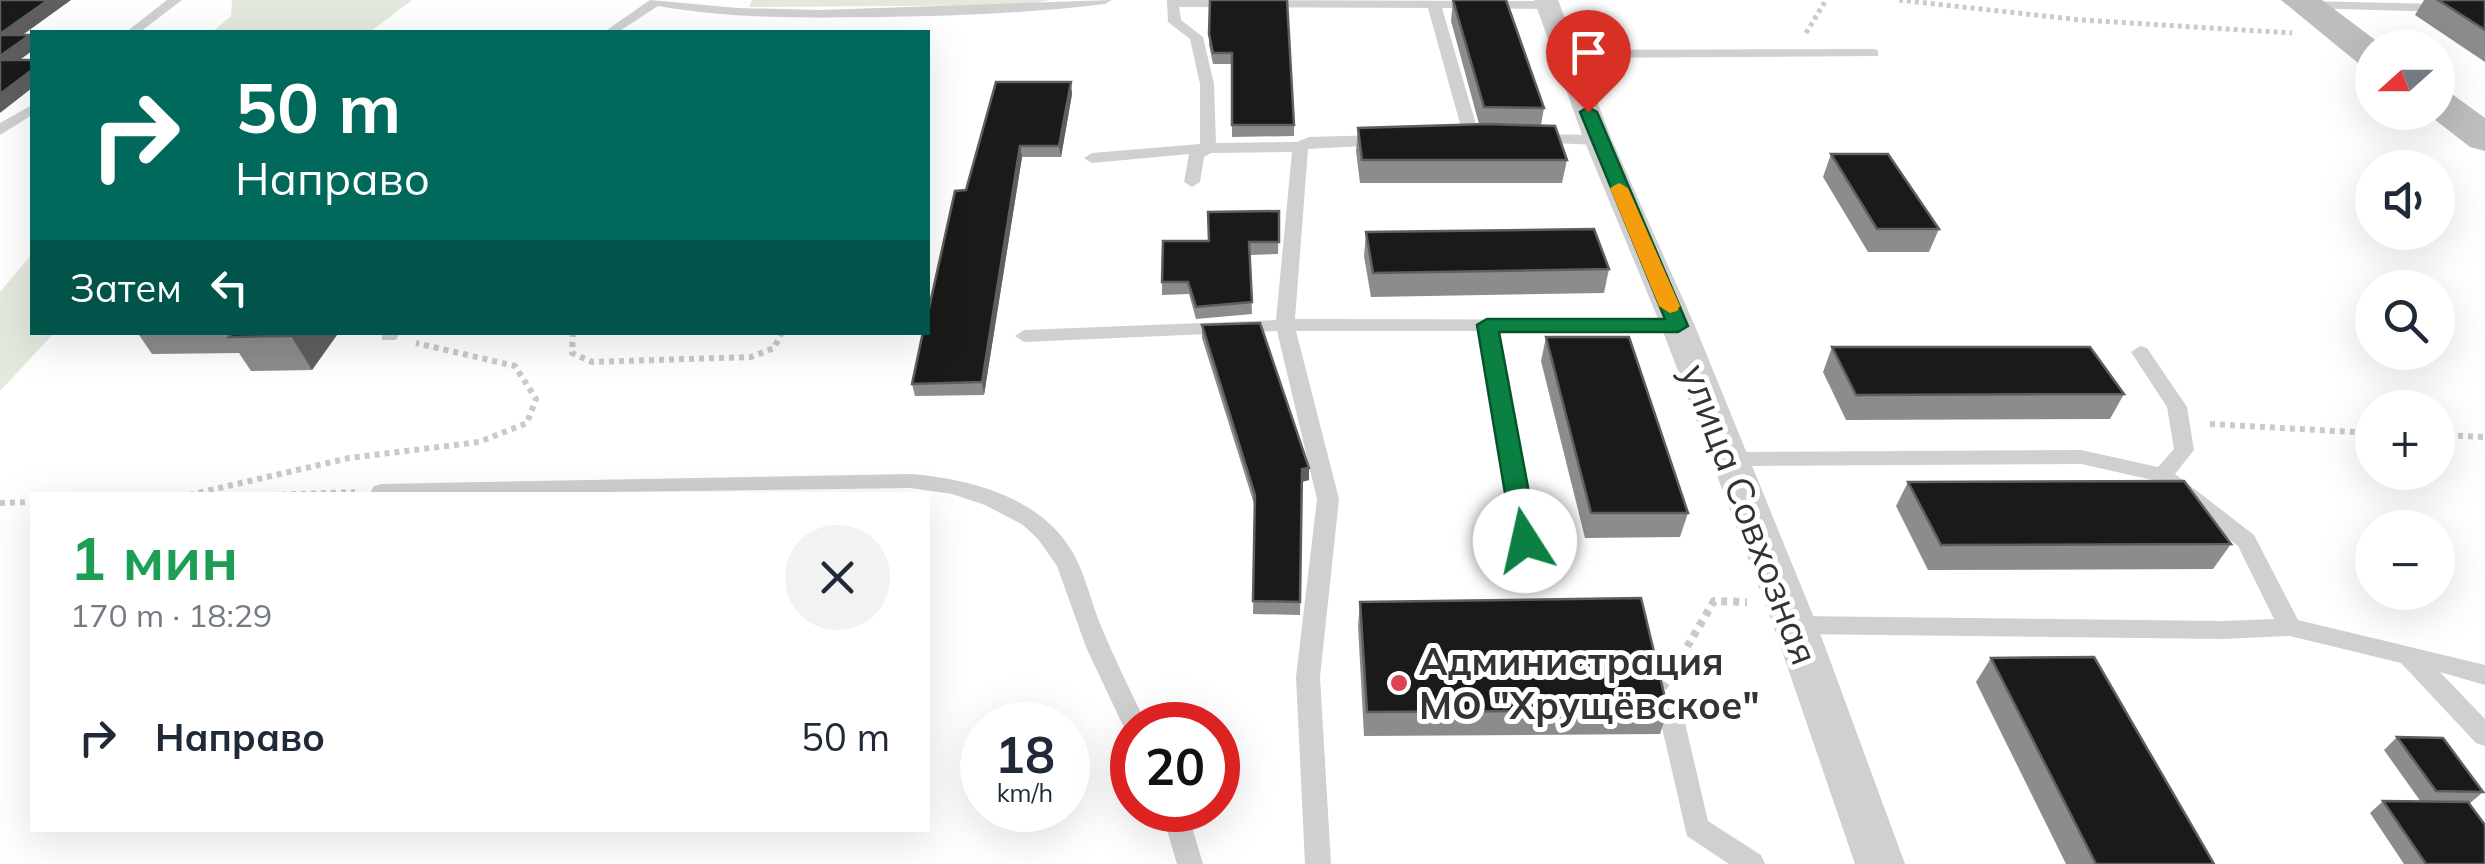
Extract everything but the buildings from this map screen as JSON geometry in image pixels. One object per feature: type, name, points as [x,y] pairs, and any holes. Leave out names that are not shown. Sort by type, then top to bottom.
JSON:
[{"type":"main road","points":[[2301,13],[2355,45]]},
{"type":"main road","points":[[2455,115],[2485,138]]},
{"type":"street","name":"улица Совхозная","points":[[1546,3],[1791,614],[1880,864]]},
{"type":"lane","points":[[135,30],[174,0]]},
{"type":"lane","points":[[613,30],[658,1],[695,10],[781,15],[1024,11],[1105,0]]},
{"type":"lane","points":[[1208,148],[1207,84],[1196,37],[1175,22],[1165,2],[1546,3]]},
{"type":"lane","points":[[1434,5],[1472,138]]},
{"type":"lane","points":[[2301,13],[2485,8]]},
{"type":"lane","points":[[1569,54],[1873,53]]},
{"type":"lane","points":[[0,130],[30,109]]},
{"type":"lane","points":[[1454,138],[1490,138]]},
{"type":"lane","points":[[1526,139],[1598,140]]},
{"type":"lane","points":[[1092,158],[1208,148],[1300,148],[1309,142],[1400,140]]},
{"type":"lane","points":[[1192,182],[1196,155],[1208,148]]},
{"type":"lane","points":[[1300,148],[1285,325],[1328,499],[1308,677],[1318,864]]},
{"type":"lane","points":[[1024,336],[1285,325],[1678,326]]},
{"type":"lane","points":[[1487,325],[1525,541]]},
{"type":"lane","points":[[2140,352],[2174,404],[2184,450],[2163,475]]},
{"type":"lane","points":[[1730,459],[2081,457],[2163,475],[2246,541],[2290,627]]},
{"type":"lane","points":[[382,491],[911,481],[977,493],[1034,524],[1056,544],[1125,702]]},
{"type":"lane","points":[[1791,614],[2223,630],[2290,627],[2485,675]]},
{"type":"lane","points":[[2408,654],[2485,736]]},
{"type":"lane","points":[[1673,722],[1696,828],[1752,864]]},
{"type":"lane","points":[[1181,832],[1190,864]]},
{"type":"path","points":[[1900,0],[2081,20],[2301,13]]},
{"type":"path","points":[[202,492],[349,458],[479,442],[527,423],[536,399],[515,366],[394,335]]},
{"type":"path","points":[[573,335],[572,353],[592,362],[751,358],[774,348],[780,335]]},
{"type":"path","points":[[2174,404],[2202,414],[2212,427],[2355,432]]},
{"type":"path","points":[[2455,436],[2485,437]]},
{"type":"path","points":[[354,492],[382,491]]},
{"type":"path","points":[[0,503],[30,502]]},
{"type":"path","points":[[1664,688],[1714,601],[1791,614]]},
{"type":"shaded area","points":[[232,0],[412,0],[373,30],[214,30],[231,16]]},
{"type":"shaded area","points":[[752,0],[1051,0],[1021,5],[749,7]]},
{"type":"shaded area","points":[[30,256],[30,335],[52,335],[0,391],[0,292]]},
{"type":"slow traffic","points":[[1619,188],[1670,306]]},
{"type":"place","name":"Администрация МО \"Хрущёвское\"","points":[[1399,683]]},
{"type":"route","points":[[1525,541],[1487,325],[1678,326],[1588,112]]}]
